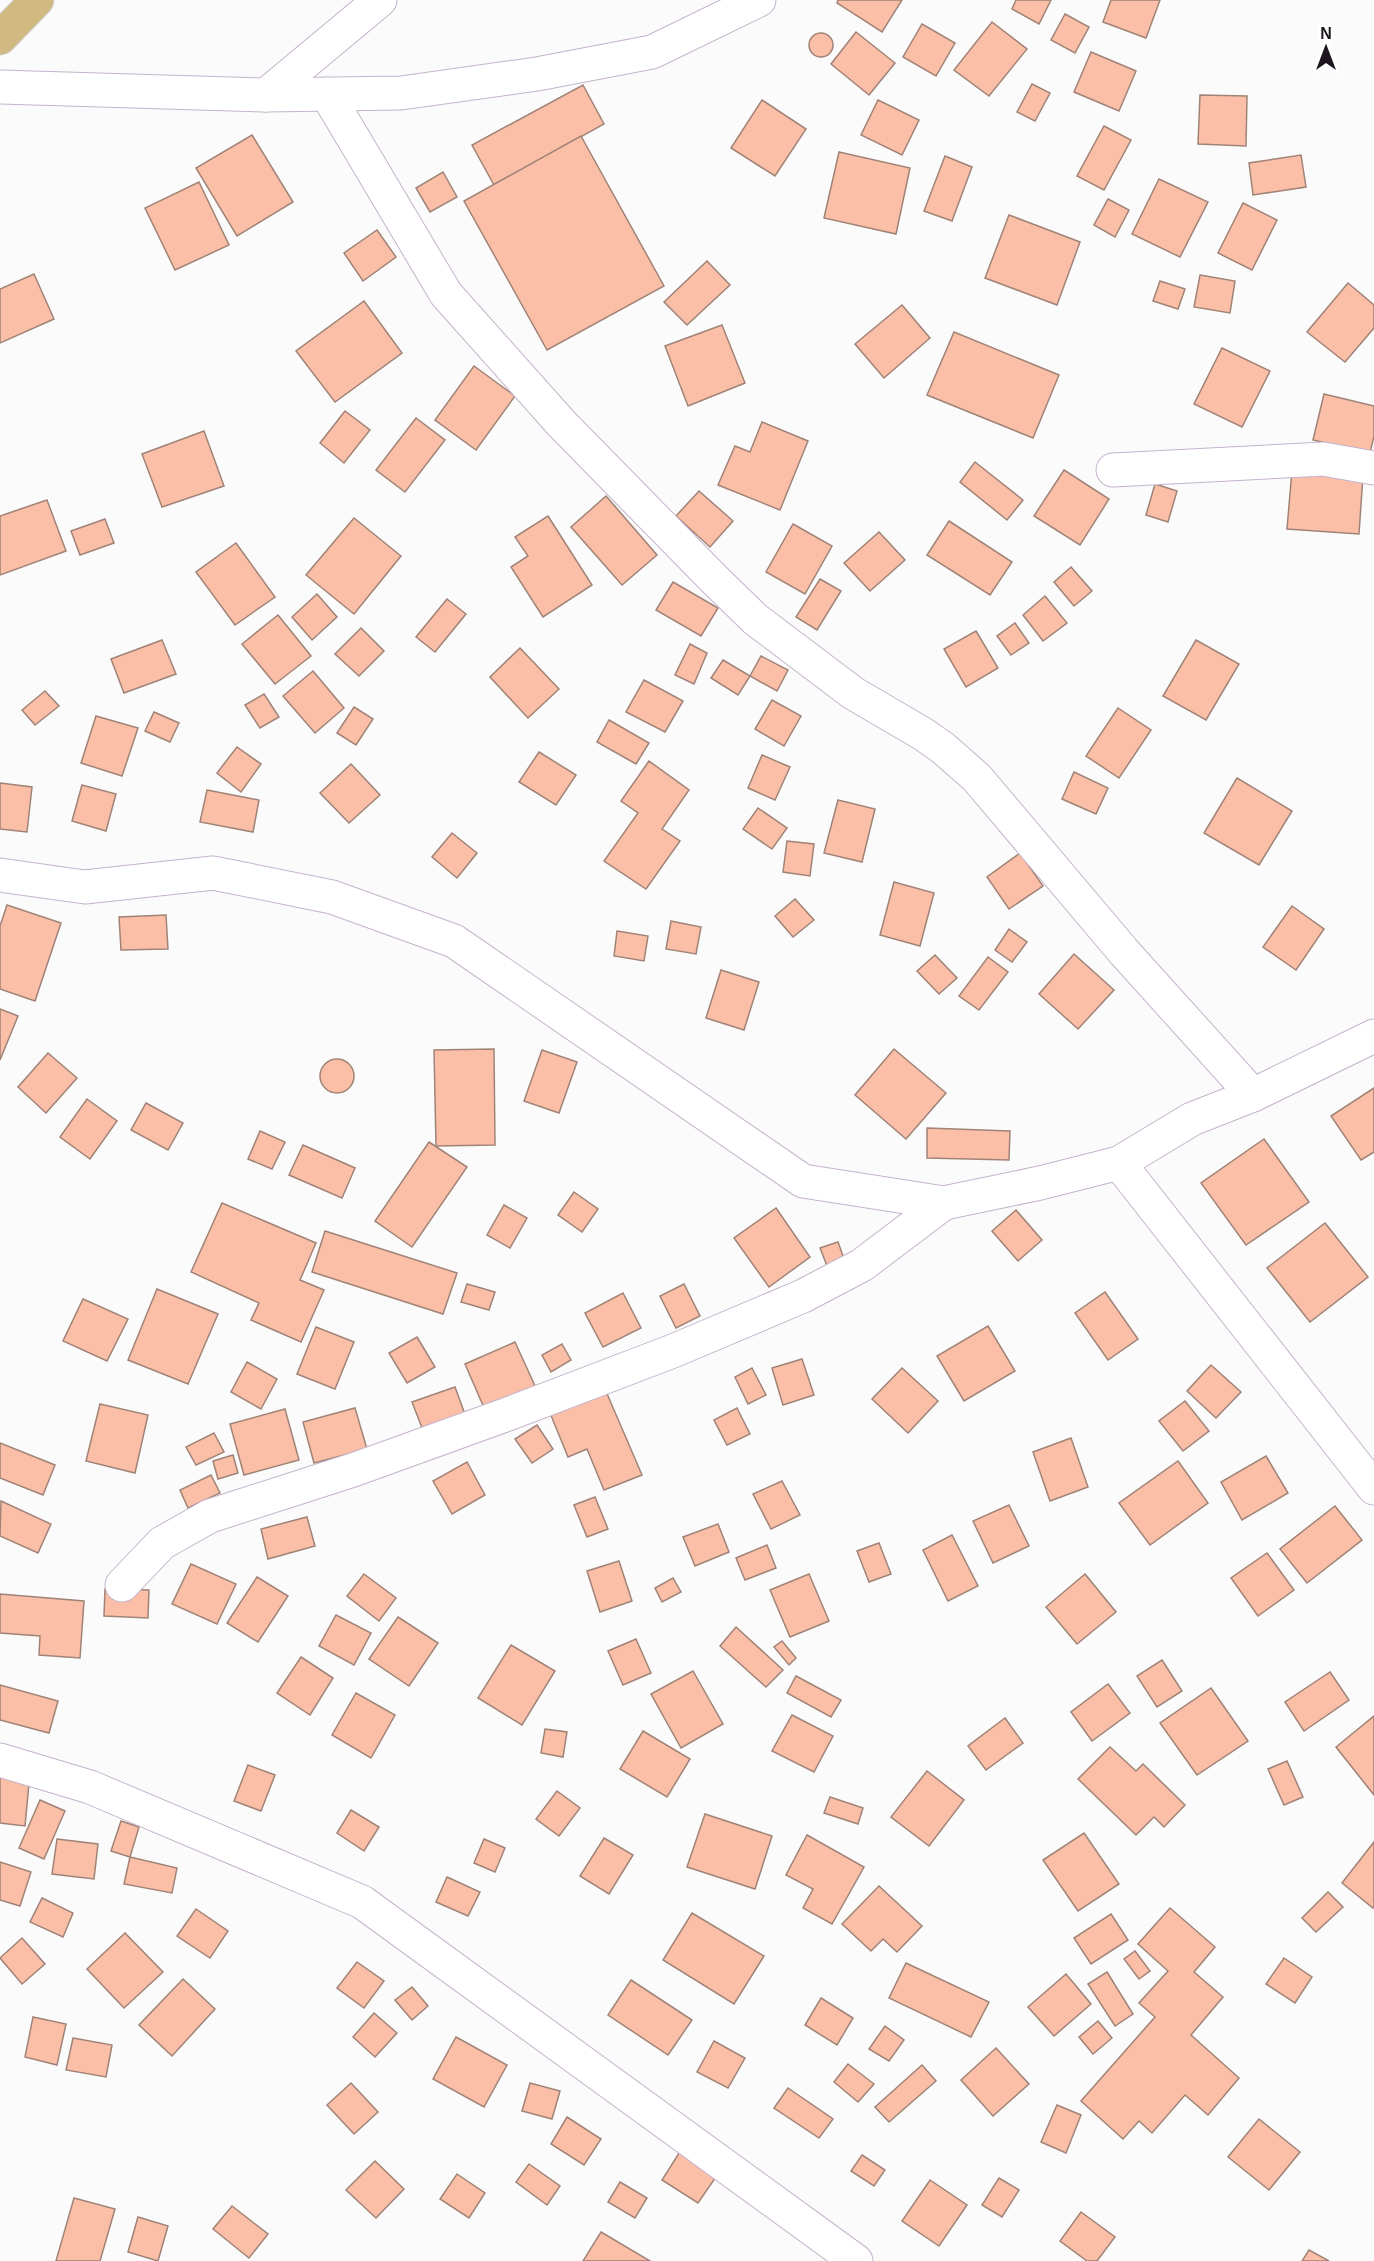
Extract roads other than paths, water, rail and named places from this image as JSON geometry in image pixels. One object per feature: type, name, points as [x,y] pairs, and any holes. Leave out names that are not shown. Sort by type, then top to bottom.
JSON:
[{"type":"main road","points":[[0,38],[38,0]]},
{"type":"street","points":[[266,95],[380,0]]},
{"type":"street","points":[[0,87],[266,95],[401,93],[537,74],[652,52],[759,0]]},
{"type":"street","points":[[327,94],[446,294],[561,423],[755,619],[853,693],[923,734],[963,764],[1124,952],[1253,1095]]},
{"type":"street","points":[[1113,471],[1323,459],[1374,468]]},
{"type":"street","points":[[0,875],[85,887],[213,873],[332,897],[454,941],[803,1181],[944,1203],[1040,1183],[1119,1163],[1192,1119],[1253,1095],[1374,1036]]},
{"type":"street","points":[[1119,1163],[1374,1488]]},
{"type":"street","points":[[122,1585],[162,1543],[210,1516],[353,1470],[508,1414],[673,1351],[803,1296],[862,1265],[944,1203]]},
{"type":"street","points":[[0,1760],[90,1787],[362,1902],[856,2261]]}]
